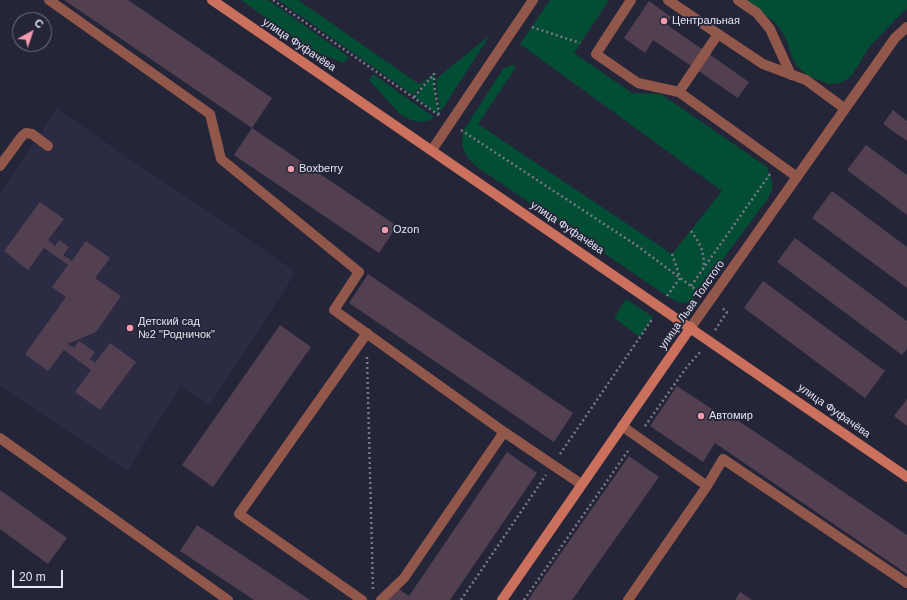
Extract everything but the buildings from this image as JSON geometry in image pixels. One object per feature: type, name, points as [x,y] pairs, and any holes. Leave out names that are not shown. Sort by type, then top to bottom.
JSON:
[{"type":"street","points":[[50,0],[210,114],[221,159],[359,272],[334,310],[504,432],[581,484]]},
{"type":"street","name":"улица Фуфачёва","points":[[212,0],[907,476]]},
{"type":"street","points":[[432,150],[533,0]]},
{"type":"street","points":[[631,0],[596,54],[638,83],[679,92],[797,177]]},
{"type":"street","points":[[668,0],[763,64],[806,80],[844,108]]},
{"type":"street","points":[[738,0],[757,13],[770,30],[791,74]]},
{"type":"street","name":"улица Льва Толстого","points":[[502,600],[581,484],[844,108],[895,38],[907,27]]},
{"type":"street","points":[[679,92],[718,34]]},
{"type":"street","points":[[0,166],[22,136],[26,133],[32,134],[48,146]]},
{"type":"street","points":[[362,600],[239,514],[367,333]]},
{"type":"street","points":[[622,426],[707,486]]},
{"type":"street","points":[[381,600],[404,578],[504,432]]},
{"type":"street","points":[[0,438],[228,600]]},
{"type":"street","points":[[628,600],[707,486],[723,459],[907,583]]},
{"type":"path","points":[[273,0],[439,115],[639,247],[699,292]]},
{"type":"path","points":[[532,27],[580,43]]},
{"type":"path","points":[[414,97],[434,73],[434,85],[439,115]]},
{"type":"path","points":[[691,286],[770,174]]},
{"type":"path","points":[[691,231],[702,250],[704,261],[702,270]]},
{"type":"path","points":[[672,254],[680,278]]},
{"type":"path","points":[[667,296],[680,278]]},
{"type":"path","points":[[715,330],[727,312],[720,307]]},
{"type":"path","points":[[640,337],[653,317]]},
{"type":"path","points":[[524,600],[637,437],[686,368],[700,352]]},
{"type":"path","points":[[367,356],[373,592]]},
{"type":"shaded area","name":"Детский сад №2 \"Родничок\"","points":[[57,109],[296,272],[210,405],[181,386],[127,471],[0,385],[0,194]]},
{"type":"green space","points":[[241,0],[268,0],[349,57],[344,63],[312,51]]},
{"type":"green space","points":[[278,0],[298,0],[419,84],[430,77],[413,95]]},
{"type":"green space","points":[[550,0],[609,0],[574,53],[632,93],[661,94],[767,167],[772,182],[772,189],[768,198],[694,299],[690,302],[680,303],[667,296],[477,167],[468,158],[464,151],[462,143],[463,131],[503,69],[512,65],[516,67],[478,124],[672,254],[722,191],[520,44]]},
{"type":"green space","points":[[745,0],[907,0],[907,8],[870,46],[848,79],[840,83],[829,84],[808,76],[797,66],[792,57],[786,39],[780,29],[773,21]]},
{"type":"green space","points":[[490,35],[440,111],[436,86],[437,78]]},
{"type":"green space","points":[[434,73],[434,85],[439,115],[414,97]]},
{"type":"green space","points":[[373,74],[434,117],[431,120],[420,122],[411,120],[400,114],[369,80]]},
{"type":"green space","points":[[626,299],[653,317],[640,337],[614,318]]},
{"type":"place","name":"Центральная","points":[[664,21]]},
{"type":"place","name":"Boxberry","points":[[291,169]]},
{"type":"place","name":"Ozon","points":[[385,230]]},
{"type":"place","name":"Детский сад №2 \"Родничок\"","points":[[130,328]]},
{"type":"place","name":"Автомир","points":[[701,416]]}]
